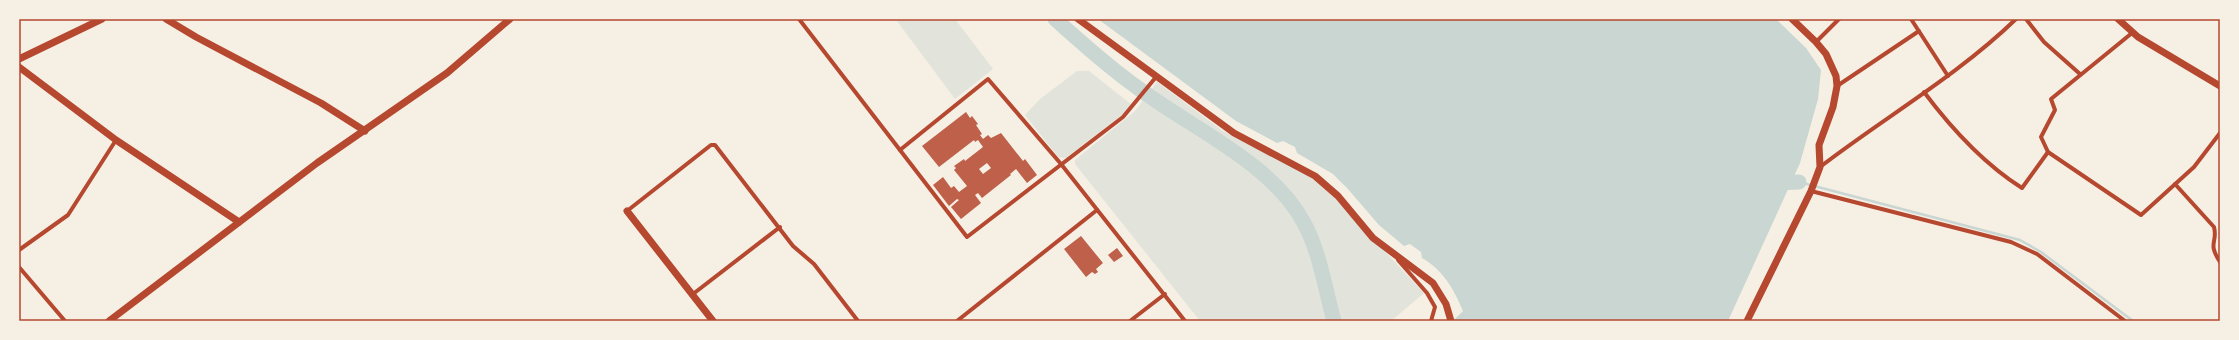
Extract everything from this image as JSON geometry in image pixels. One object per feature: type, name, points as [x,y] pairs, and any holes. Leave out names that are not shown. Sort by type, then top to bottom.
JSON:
[{"type":"street","points":[[19,59],[102,19]]},
{"type":"street","points":[[166,19],[196,37],[316,100],[364,131]]},
{"type":"street","points":[[110,321],[317,163],[447,73],[510,19]]},
{"type":"street","points":[[799,19],[967,237],[1061,164],[1068,162],[1123,117],[1156,77]]},
{"type":"street","points":[[1078,19],[1234,133],[1315,176],[1338,196],[1372,238],[1433,282],[1446,304],[1451,320]]},
{"type":"street","points":[[1747,321],[1811,191],[1820,167],[1819,145],[1833,106],[1837,86],[1832,65],[1816,42],[1792,19]]},
{"type":"street","points":[[1816,42],[1839,19]]},
{"type":"street","points":[[1911,19],[1948,76]]},
{"type":"street","points":[[1820,167],[1867,131],[1948,76],[1992,42],[2016,19]]},
{"type":"street","points":[[2026,19],[2044,42],[2080,74]]},
{"type":"street","points":[[2118,19],[2132,33],[2220,86]]},
{"type":"street","points":[[1837,86],[1919,31]]},
{"type":"street","points":[[2132,33],[2051,99],[2055,110],[2041,137],[2048,152],[2141,215],[2194,167],[2220,133]]},
{"type":"street","points":[[19,67],[116,140],[239,222]]},
{"type":"street","points":[[900,150],[988,79],[1061,164],[1185,321]]},
{"type":"street","points":[[1924,92],[1943,117],[1969,144],[2022,188],[2048,152]]},
{"type":"street","points":[[19,250],[68,214],[116,140]]},
{"type":"street","points":[[713,321],[627,211],[710,145],[715,145],[780,227],[793,246],[814,264],[858,321]]},
{"type":"street","points":[[2175,184],[2214,227],[2215,232],[2212,247],[2220,262]]},
{"type":"street","points":[[1811,191],[2011,242],[2037,254],[2125,321]]},
{"type":"street","points":[[958,321],[1097,210]]},
{"type":"street","points":[[693,294],[780,227]]},
{"type":"street","points":[[1386,248],[1427,293],[1435,307],[1431,321]]},
{"type":"street","points":[[19,267],[65,321]]},
{"type":"street","points":[[1130,321],[1164,294]]},
{"type":"shaded area","points":[[899,19],[955,19],[993,69],[955,99],[897,21]]},
{"type":"shaded area","points":[[1098,19],[1776,19],[1806,48],[1821,70],[1818,99],[1800,163],[1728,321],[1453,321],[1463,311],[1456,295],[1442,274],[1422,258],[1421,252],[1410,244],[1404,246],[1379,225],[1333,174],[1297,153],[1295,147],[1283,141],[1277,143],[1236,121]]},
{"type":"shaded area","points":[[1077,71],[1089,71],[1132,105],[1124,113],[1066,158],[1058,157],[1025,115],[1040,99]]},
{"type":"shaded area","points":[[1157,82],[1223,131],[1309,176],[1336,199],[1424,293],[1391,321],[1200,321],[1075,164],[1075,160],[1135,111]]},
{"type":"building","points":[[966,112],[970,118],[972,116],[978,124],[976,125],[982,134],[980,135],[983,139],[988,135],[991,138],[1001,133],[1023,161],[1025,159],[1037,175],[1027,183],[1016,169],[1010,174],[1011,175],[982,198],[978,193],[975,195],[981,203],[961,219],[951,207],[959,200],[957,199],[949,206],[933,185],[943,177],[951,188],[954,186],[959,192],[967,186],[954,170],[956,168],[954,166],[964,159],[965,161],[983,147],[978,140],[975,142],[974,140],[939,167],[922,146]],"holes":[[[987,163],[991,168],[983,174],[979,169]]]},
{"type":"building","points":[[1081,236],[1103,263],[1096,269],[1098,272],[1095,274],[1092,272],[1086,277],[1064,249]]},
{"type":"building","points":[[1117,248],[1123,256],[1114,262],[1108,255]]},
{"type":"waterway","points":[[1055,19],[1094,53],[1155,100],[1227,146],[1250,163],[1271,181],[1290,201],[1310,234],[1322,271],[1334,321]]},
{"type":"waterway","points":[[1799,182],[2020,240],[2041,252],[2133,321]]},
{"type":"waterway","points":[[1770,183],[1799,182]]}]
